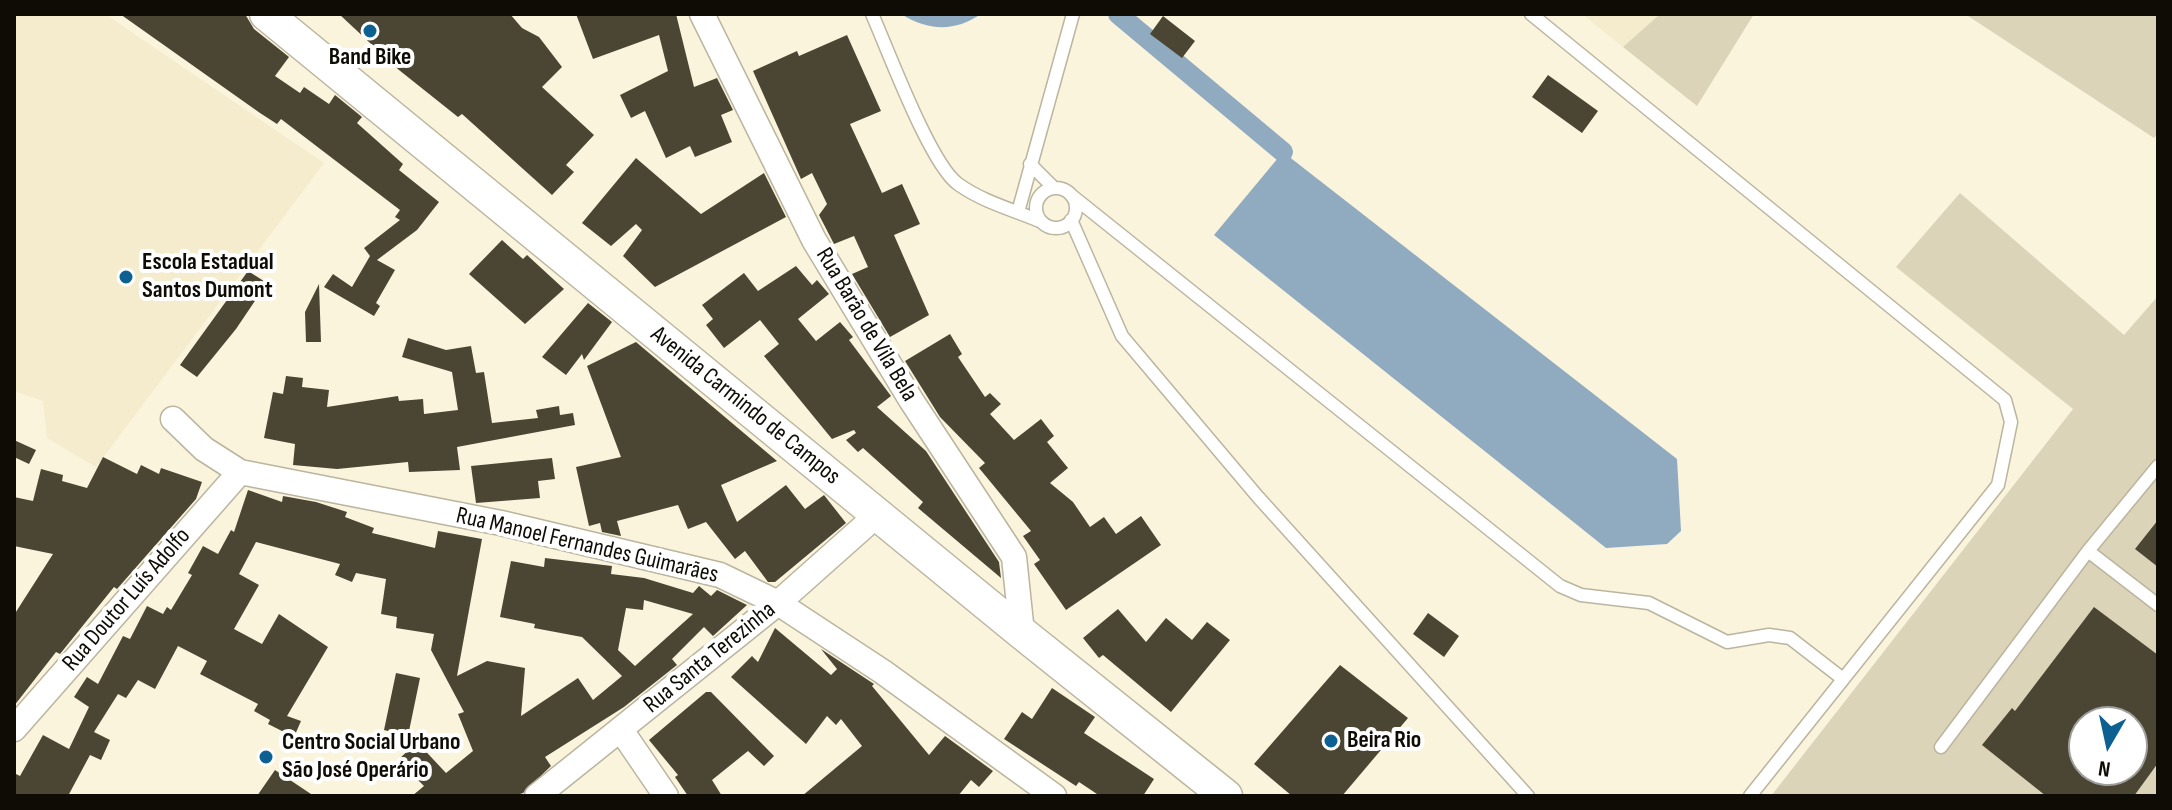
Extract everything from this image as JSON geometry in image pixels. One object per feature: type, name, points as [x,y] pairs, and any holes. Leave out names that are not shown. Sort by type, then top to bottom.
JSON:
[{"type":"main road","name":"Avenida Carmindo de Campos","points":[[266,14],[1222,795]]},
{"type":"street","name":"Rua Barão de Vila Bela","points":[[702,14],[814,240],[904,388],[1014,557],[1022,633]]},
{"type":"street","name":"Rua Manoel Fernandes Guimarães","points":[[173,419],[204,449],[240,472],[501,523],[720,575],[778,603],[883,672],[1054,796]]},
{"type":"street","name":"Rua Doutor Luís Adolfo","points":[[14,729],[240,472]]},
{"type":"street","name":"Rua Santa Terezinha","points":[[537,796],[778,603],[877,515]]},
{"type":"street","points":[[621,730],[666,796]]},
{"type":"lane","points":[[872,14],[925,135],[955,182],[988,202],[1053,227],[1071,220],[1076,208],[1071,195]]},
{"type":"lane","points":[[1018,212],[1073,14]]},
{"type":"lane","points":[[1531,14],[2005,400],[2011,422],[1998,485],[1750,796]]},
{"type":"lane","points":[[1030,164],[1054,188],[1071,195],[1560,586],[1581,595],[1649,603],[1727,642],[1769,635],[1790,638],[1843,679]]},
{"type":"lane","points":[[1042,222],[1036,211],[1038,199],[1054,188]]},
{"type":"lane","points":[[1071,220],[1122,336],[1258,497],[1528,796]]},
{"type":"lane","points":[[1941,747],[2088,551],[2158,466]]},
{"type":"lane","points":[[2088,551],[2158,605]]},
{"type":"shaded area","name":"Escola Estadual Santos Dumont","points":[[14,14],[105,14],[324,163],[96,467],[47,438],[43,401],[14,391]]},
{"type":"shaded area","points":[[1582,14],[1660,14],[1623,47]]},
{"type":"shaded area","points":[[1660,14],[1754,14],[1697,106],[1623,47]]},
{"type":"shaded area","points":[[1965,14],[2158,14],[2158,133],[2154,138]]},
{"type":"shaded area","points":[[1960,193],[2124,335],[2158,296],[2158,796],[1771,796],[2073,409],[1896,267]]},
{"type":"water","points":[[901,14],[981,14],[961,24],[941,27],[921,24]]},
{"type":"water","points":[[1283,152],[1677,459],[1681,531],[1667,544],[1606,548],[1214,235]]},
{"type":"building","points":[[120,14],[245,14],[254,29],[289,57],[275,76],[300,93],[304,87],[329,104],[335,95],[362,117],[357,123],[403,164],[399,170],[439,202],[417,230],[377,260],[395,270],[376,303],[380,306],[374,316],[324,287],[333,274],[352,287],[370,256],[364,248],[400,220],[395,217],[400,210],[281,119],[277,124],[260,113]]},
{"type":"building","points":[[339,14],[510,14],[522,28],[539,37],[562,67],[542,87],[594,135],[566,165],[574,172],[552,195],[462,114],[458,117],[399,70]]},
{"type":"building","points":[[576,14],[676,14],[694,87],[717,78],[733,110],[721,115],[732,142],[695,157],[690,146],[666,158],[645,111],[631,118],[620,95],[668,71],[659,35],[593,59]]},
{"type":"building","points":[[1163,16],[1195,41],[1182,58],[1150,34]]},
{"type":"building","points":[[847,35],[881,111],[850,124],[882,193],[902,184],[920,224],[894,235],[929,315],[890,337],[852,274],[868,267],[854,236],[834,244],[819,215],[827,204],[812,173],[801,179],[753,71],[797,51],[799,56]]},
{"type":"building","points":[[1548,75],[1598,111],[1582,133],[1532,97]]},
{"type":"building","points":[[636,158],[701,214],[764,173],[786,217],[655,287],[623,256],[642,230],[636,224],[611,246],[582,223]]},
{"type":"building","points":[[502,240],[523,259],[527,255],[564,289],[525,324],[469,274]]},
{"type":"building","points":[[796,266],[812,285],[817,280],[829,294],[798,319],[816,341],[840,322],[853,337],[849,340],[891,396],[877,407],[926,451],[999,562],[1001,578],[918,508],[923,502],[863,448],[858,452],[846,440],[856,433],[854,430],[832,439],[764,356],[779,344],[760,320],[724,348],[706,325],[713,319],[702,305],[744,273],[758,291]]},
{"type":"building","points":[[248,271],[267,283],[236,329],[197,377],[180,365]]},
{"type":"building","points":[[319,284],[321,342],[306,342],[305,312]]},
{"type":"building","points":[[588,303],[612,322],[584,360],[582,354],[566,375],[542,357]]},
{"type":"building","points":[[950,334],[962,354],[958,357],[985,397],[990,393],[1001,404],[990,414],[1014,440],[1041,419],[1054,436],[1047,442],[1068,468],[1050,483],[1073,502],[1090,527],[1104,517],[1116,534],[1141,516],[1161,545],[1066,610],[1034,564],[1040,560],[1023,536],[1031,531],[979,468],[985,463],[940,417],[905,361]]},
{"type":"building","points":[[408,338],[446,350],[471,346],[476,373],[484,372],[492,423],[538,418],[536,410],[559,406],[560,415],[573,413],[575,425],[457,447],[460,470],[409,472],[408,462],[337,469],[293,465],[295,444],[264,438],[273,392],[283,394],[286,376],[303,378],[302,387],[329,390],[327,407],[398,396],[399,401],[423,399],[424,414],[458,410],[452,372],[402,357]]},
{"type":"building","points":[[636,342],[777,461],[721,485],[737,522],[786,485],[805,509],[824,495],[846,523],[775,582],[768,582],[745,551],[735,559],[706,522],[688,529],[678,505],[617,521],[621,536],[602,532],[600,523],[589,526],[576,467],[621,457],[587,366]]},
{"type":"building","points":[[14,440],[36,450],[29,464],[14,457]]},
{"type":"building","points":[[103,457],[137,474],[141,465],[159,474],[161,468],[202,482],[196,499],[117,589],[114,587],[60,654],[56,652],[14,706],[14,615],[53,554],[14,546],[14,497],[33,501],[41,469],[63,475],[62,481],[87,488]]},
{"type":"building","points":[[552,458],[555,479],[538,481],[540,498],[476,503],[471,466]]},
{"type":"building","points":[[248,490],[282,502],[283,496],[316,502],[347,512],[345,517],[374,528],[372,533],[435,548],[438,531],[482,539],[457,676],[487,661],[525,668],[521,716],[578,678],[593,700],[622,676],[582,637],[534,628],[535,624],[500,617],[511,561],[544,567],[545,558],[612,566],[611,574],[644,578],[693,593],[699,586],[711,596],[717,590],[747,605],[713,636],[704,627],[672,659],[677,665],[624,707],[545,757],[551,766],[523,793],[514,796],[412,796],[424,786],[398,760],[417,742],[446,773],[473,751],[458,714],[464,712],[431,650],[434,634],[396,628],[397,617],[381,614],[386,579],[356,573],[352,582],[335,575],[340,564],[256,542],[239,574],[259,585],[234,629],[262,644],[279,614],[328,647],[287,716],[301,721],[294,737],[268,724],[270,720],[254,711],[258,704],[200,674],[207,661],[178,646],[155,689],[138,680],[126,698],[118,694],[94,732],[110,740],[101,760],[90,755],[68,796],[14,796],[14,773],[20,776],[43,735],[69,749],[89,707],[74,697],[87,677],[98,684],[123,636],[130,639],[147,606],[163,614],[167,607],[171,610],[192,575],[188,573],[203,546],[218,554],[231,530],[234,532]],"holes":[[[644,600],[693,614],[635,666],[618,650],[626,608],[643,610]]]},
{"type":"building","points":[[2158,520],[2158,567],[2135,549]]},
{"type":"building","points":[[2094,607],[2158,655],[2158,763],[2148,777],[2148,706],[2068,706],[2068,786],[2141,786],[2134,796],[2046,796],[1982,745],[2012,708],[2015,711]]},
{"type":"building","points":[[1118,609],[1146,642],[1166,618],[1192,640],[1207,622],[1230,640],[1171,712],[1103,655],[1099,658],[1083,638]]},
{"type":"building","points":[[1428,613],[1459,636],[1444,657],[1413,634]]},
{"type":"building","points":[[775,628],[831,675],[837,669],[821,649],[874,684],[872,686],[929,755],[945,736],[993,771],[979,787],[971,780],[958,796],[802,796],[862,746],[841,719],[836,725],[827,716],[806,744],[731,677],[752,656],[758,662]]},
{"type":"building","name":"Beira Rio","points":[[1340,665],[1408,718],[1342,796],[1292,796],[1254,764]]},
{"type":"building","points":[[396,673],[420,678],[408,736],[384,730]]},
{"type":"building","points":[[1052,688],[1095,717],[1084,733],[1154,779],[1143,796],[1100,796],[1079,782],[1076,786],[1004,739],[1022,712],[1032,719]]},
{"type":"building","points":[[706,692],[711,692],[774,756],[764,766],[748,751],[712,780],[722,796],[688,796],[675,777],[678,775],[649,740]]},
{"type":"building","points":[[275,770],[314,796],[257,796]]},
{"type":"waterway","points":[[1118,14],[1283,152]]},
{"type":"place","name":"Band Bike","points":[[370,31]]},
{"type":"place","name":"Escola Estadual Santos Dumont","points":[[126,277]]},
{"type":"place","name":"Beira Rio","points":[[1331,741]]},
{"type":"place","name":"Centro Social Urbano São José Operário","points":[[266,757]]}]
